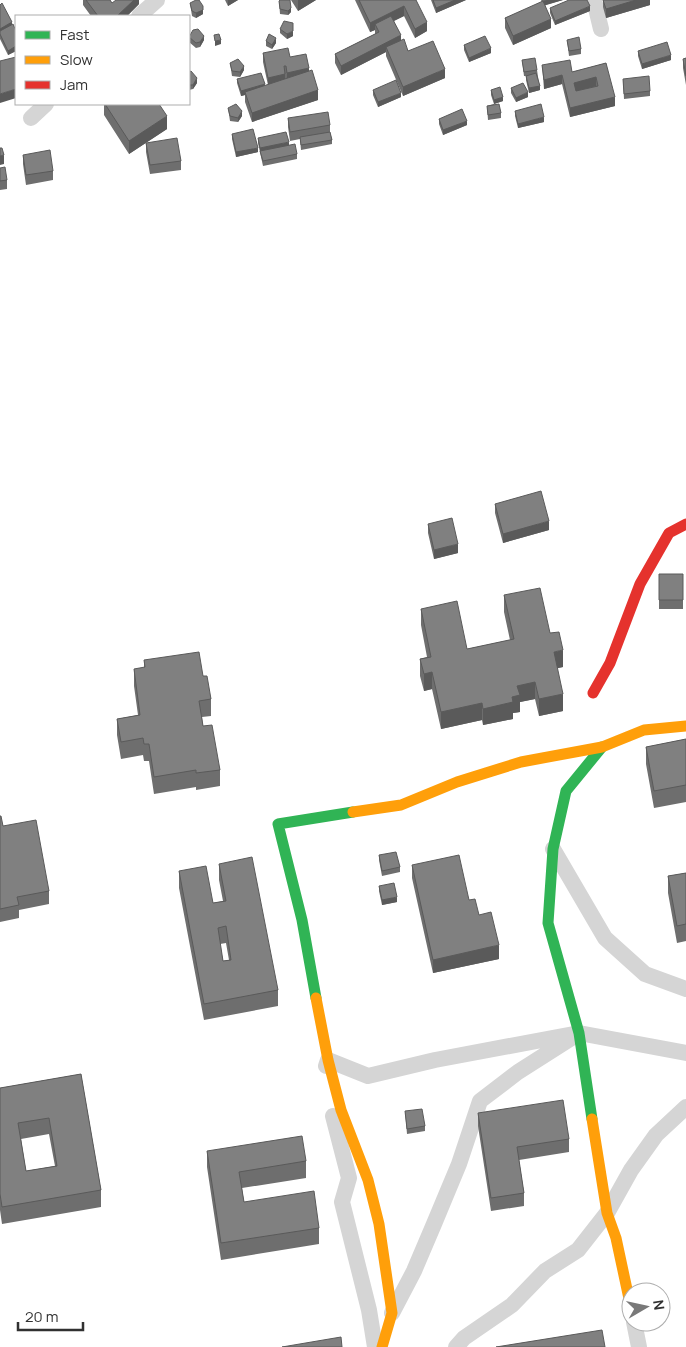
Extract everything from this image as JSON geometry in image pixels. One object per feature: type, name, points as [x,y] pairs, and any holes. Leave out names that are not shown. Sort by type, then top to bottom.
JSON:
[{"type":"street","points":[[140,15],[157,0]]},
{"type":"street","points":[[594,0],[601,29]]},
{"type":"street","points":[[31,118],[45,105]]},
{"type":"street","points":[[593,693],[610,663],[640,584],[669,533],[686,524]]},
{"type":"street","points":[[392,1313],[379,1224],[370,1189],[341,1110],[328,1060],[302,920],[278,824],[401,805],[457,782],[521,762],[602,747],[644,730],[686,726]]},
{"type":"street","points":[[602,747],[566,791],[553,849],[548,923],[579,1033],[607,1213],[616,1238],[625,1282]]},
{"type":"street","points":[[553,849],[605,938],[645,974],[686,989]]},
{"type":"street","points":[[328,1060],[368,1076],[435,1060],[579,1033],[686,1053]]},
{"type":"street","points":[[382,1347],[392,1313],[414,1271],[459,1164],[480,1101],[518,1072],[579,1033]]},
{"type":"street","points":[[328,1060],[323,1074],[349,1178],[342,1202],[369,1310],[375,1347]]},
{"type":"street","points":[[456,1347],[464,1338],[512,1305],[545,1271],[578,1250],[607,1213],[631,1170],[656,1135],[686,1107]]},
{"type":"street","points":[[636,1332],[639,1347]]},
{"type":"building","points":[[86,0],[110,0],[112,3],[116,0],[134,0],[118,15],[97,15]]},
{"type":"building","points":[[199,0],[203,10],[196,13],[192,11],[190,3]]},
{"type":"building","points":[[280,0],[290,0],[291,8],[288,11],[280,9]]},
{"type":"building","points":[[359,0],[416,0],[427,22],[415,29],[404,6],[370,23]]},
{"type":"building","points":[[433,0],[455,0],[436,8]]},
{"type":"building","points":[[569,0],[587,0],[590,6],[555,21],[550,8]]},
{"type":"building","points":[[603,0],[636,0],[606,9]]},
{"type":"building","points":[[543,1],[551,19],[513,36],[505,18]]},
{"type":"building","points":[[2,3],[12,22],[0,29],[0,5]]},
{"type":"building","points":[[391,16],[401,35],[341,66],[335,54],[379,32],[375,24]]},
{"type":"building","points":[[284,21],[293,23],[293,31],[287,34],[280,29]]},
{"type":"building","points":[[13,24],[15,29],[15,47],[8,51],[0,31]]},
{"type":"building","points":[[198,29],[204,36],[200,42],[196,43],[190,38],[193,30]]},
{"type":"building","points":[[219,34],[221,40],[215,41],[214,35]]},
{"type":"building","points":[[269,34],[276,38],[272,45],[266,41]]},
{"type":"building","points":[[485,36],[491,48],[469,58],[464,45]]},
{"type":"building","points":[[579,37],[581,49],[569,51],[567,40]]},
{"type":"building","points":[[404,39],[408,51],[433,41],[445,69],[403,87],[386,47]]},
{"type":"building","points":[[667,42],[671,55],[642,64],[638,51]]},
{"type":"building","points":[[288,48],[290,57],[306,54],[309,68],[287,73],[286,66],[284,66],[285,74],[268,78],[263,53]]},
{"type":"building","points":[[15,57],[15,89],[0,94],[0,61]]},
{"type":"building","points":[[535,58],[537,70],[524,72],[522,60]]},
{"type":"building","points":[[686,58],[686,76],[683,59]]},
{"type":"building","points":[[238,59],[244,66],[240,72],[232,71],[230,63]]},
{"type":"building","points":[[570,60],[572,72],[606,63],[615,97],[570,108],[562,75],[544,80],[542,65]],"holes":[[[596,77],[598,86],[576,91],[574,83]]]},
{"type":"building","points":[[312,70],[318,90],[252,113],[245,92]]},
{"type":"building","points":[[190,72],[197,78],[193,85],[190,85]]},
{"type":"building","points":[[261,73],[265,84],[241,91],[237,79]]},
{"type":"building","points":[[536,73],[540,86],[529,88],[526,76]]},
{"type":"building","points":[[649,76],[650,91],[624,94],[623,79]]},
{"type":"building","points":[[396,80],[401,93],[378,102],[373,90]]},
{"type":"building","points":[[523,83],[528,92],[516,98],[511,88]]},
{"type":"building","points":[[500,87],[503,97],[494,100],[491,90]]},
{"type":"building","points":[[236,104],[242,111],[238,118],[230,116],[228,108]]},
{"type":"building","points":[[499,104],[501,113],[488,115],[487,106]]},
{"type":"building","points":[[541,104],[544,117],[518,124],[515,111]]},
{"type":"building","points":[[106,105],[160,105],[167,116],[129,141]]},
{"type":"building","points":[[462,109],[467,121],[443,130],[439,119]]},
{"type":"building","points":[[328,112],[330,125],[290,132],[288,118]]},
{"type":"building","points":[[253,129],[258,148],[236,152],[232,134]]},
{"type":"building","points":[[286,132],[289,142],[260,148],[258,138]]},
{"type":"building","points":[[330,132],[332,140],[301,145],[300,137]]},
{"type":"building","points":[[177,138],[181,161],[150,165],[146,143]]},
{"type":"building","points":[[295,144],[297,154],[263,161],[260,151]]},
{"type":"building","points":[[0,148],[2,148],[4,155],[0,156]]},
{"type":"building","points":[[50,150],[53,171],[26,175],[23,155]]},
{"type":"building","points":[[5,167],[7,180],[0,181],[0,168]]},
{"type":"building","points":[[541,491],[549,521],[503,534],[495,504]]},
{"type":"building","points":[[452,518],[458,544],[434,550],[428,524]]},
{"type":"building","points":[[659,574],[683,574],[683,600],[659,600]]},
{"type":"building","points":[[540,588],[550,633],[559,632],[563,650],[554,652],[563,694],[539,699],[535,682],[517,686],[520,695],[512,697],[513,702],[483,709],[482,703],[441,712],[432,672],[424,674],[420,659],[431,657],[421,609],[457,601],[467,649],[514,639],[504,595]]},
{"type":"building","points":[[199,652],[203,676],[207,676],[211,699],[199,701],[203,726],[212,725],[220,770],[196,773],[196,770],[154,777],[149,744],[144,744],[143,738],[121,742],[117,719],[140,715],[134,669],[145,667],[144,660]]},
{"type":"building","points":[[686,739],[686,785],[654,791],[646,747]]},
{"type":"building","points":[[0,816],[3,826],[36,820],[49,891],[17,897],[19,905],[0,909]]},
{"type":"building","points":[[396,852],[400,867],[382,871],[379,855]]},
{"type":"building","points":[[459,855],[469,900],[475,899],[479,915],[491,912],[499,945],[433,960],[412,865]]},
{"type":"building","points":[[252,857],[278,990],[204,1004],[179,871],[206,866],[213,903],[226,901],[219,864]],"holes":[[[226,926],[231,960],[223,961],[218,928]]]},
{"type":"building","points":[[686,873],[686,924],[677,926],[668,876]]},
{"type":"building","points":[[394,883],[397,897],[382,900],[379,886]]},
{"type":"building","points":[[81,1074],[101,1190],[2,1207],[0,1194],[0,1088]],"holes":[[[49,1118],[57,1166],[26,1171],[18,1123]]]},
{"type":"building","points":[[563,1100],[569,1139],[517,1147],[524,1193],[491,1198],[478,1113]]},
{"type":"building","points":[[422,1109],[425,1126],[407,1129],[405,1111]]},
{"type":"building","points":[[302,1136],[306,1161],[239,1172],[244,1202],[314,1191],[319,1228],[221,1243],[207,1151]]},
{"type":"building","points":[[602,1330],[605,1347],[496,1347]]},
{"type":"building","points":[[341,1337],[342,1347],[282,1347]]},
{"type":"traffic: fast","points":[[592,1119],[579,1033],[548,923],[553,849],[566,791],[602,747]]},
{"type":"traffic: fast","points":[[316,998],[302,920],[278,824],[353,812]]},
{"type":"traffic: slow","points":[[353,812],[401,805],[457,782],[521,762],[602,747],[644,730],[686,726]]},
{"type":"traffic: slow","points":[[316,998],[328,1060],[341,1110],[368,1180],[379,1224],[392,1313],[382,1347]]},
{"type":"traffic: slow","points":[[592,1119],[607,1213],[616,1238],[625,1282]]},
{"type":"traffic: jam","points":[[593,693],[610,663],[640,584],[669,533],[686,524]]}]
